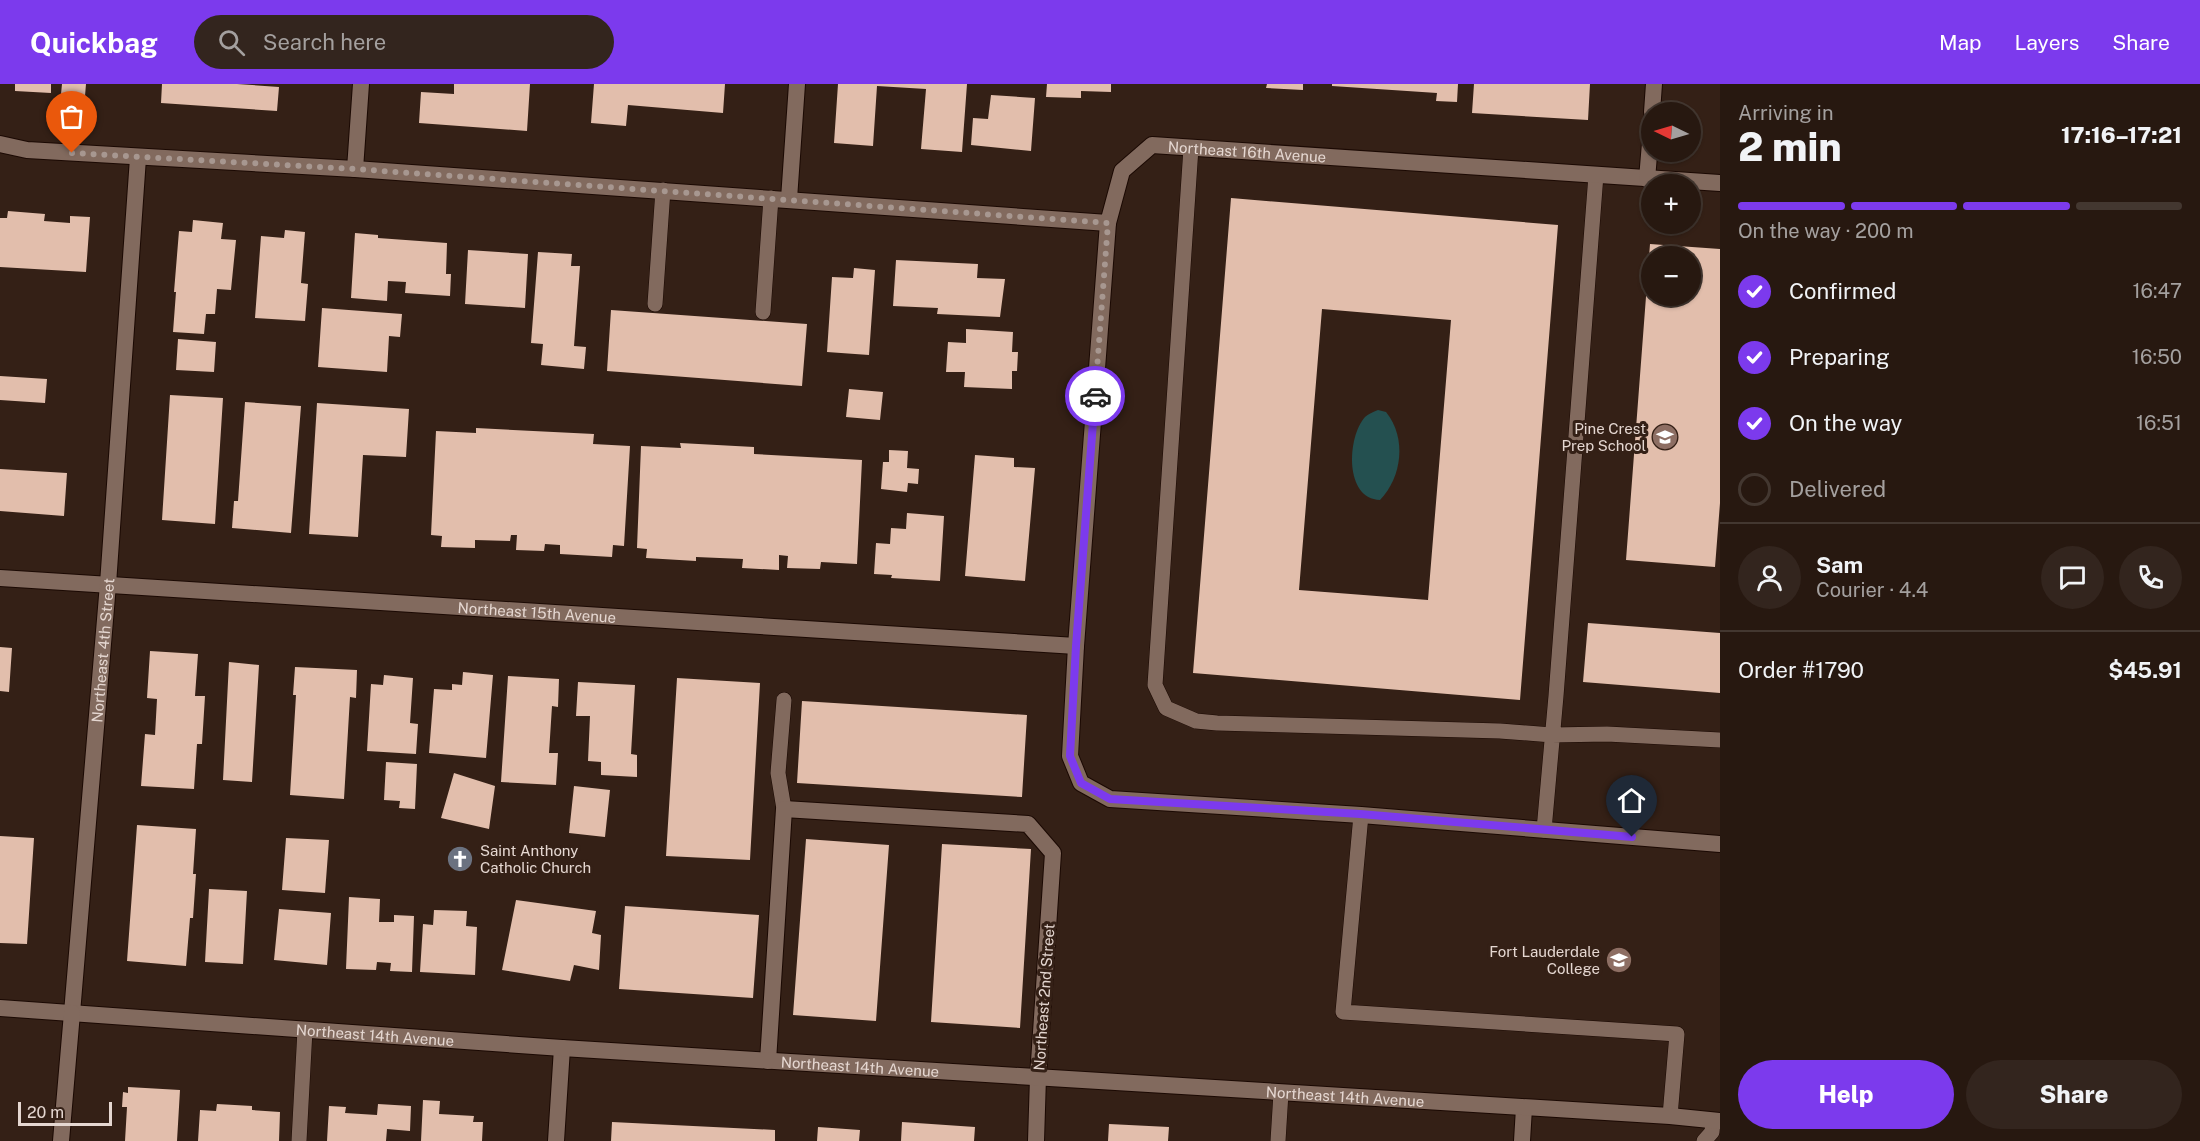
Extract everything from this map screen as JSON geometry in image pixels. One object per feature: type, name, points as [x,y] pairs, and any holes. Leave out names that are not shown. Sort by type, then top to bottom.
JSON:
[{"type":"street","points":[[355,169],[361,84]]},
{"type":"street","points":[[789,199],[797,84]]},
{"type":"street","points":[[1653,102],[1654,84]]},
{"type":"street","points":[[0,144],[27,150],[138,158],[355,169],[1108,223],[1076,646],[1070,756],[1081,783],[1110,799],[1360,814],[1720,844]]},
{"type":"street","name":"Northeast 16th Avenue","points":[[1108,223],[1122,171],[1152,146],[1641,179]]},
{"type":"street","name":"Northeast 4th Street","points":[[61,1141],[108,584],[138,158]]},
{"type":"street","name":"Northeast 16th Avenue","points":[[1701,182],[1720,183]]},
{"type":"street","name":"Northeast 15th Avenue","points":[[0,578],[1076,646]]},
{"type":"street","points":[[768,1061],[784,809]]},
{"type":"street","name":"Northeast 2nd Street","points":[[784,809],[1028,824],[1053,853],[1036,1141]]},
{"type":"street","name":"Northeast 14th Avenue","points":[[0,1008],[562,1048],[1671,1116],[1714,1131]]},
{"type":"street","points":[[556,1141],[562,1048]]},
{"type":"street","points":[[1522,1141],[1524,1108]]},
{"type":"lane","points":[[1191,148],[1155,685],[1166,708],[1196,721],[1217,723],[1500,731],[1552,735],[1607,734],[1720,740]]},
{"type":"lane","points":[[1544,830],[1596,175]]},
{"type":"lane","points":[[655,304],[663,190]]},
{"type":"lane","points":[[764,312],[771,198]]},
{"type":"lane","points":[[784,700],[778,773],[784,809]]},
{"type":"lane","points":[[1360,814],[1343,1012],[1677,1034],[1671,1116]]},
{"type":"lane","points":[[299,1141],[306,1030]]},
{"type":"lane","points":[[1278,1141],[1281,1093]]},
{"type":"water","points":[[1378,410],[1386,412],[1393,422],[1399,445],[1397,469],[1387,491],[1380,500],[1368,497],[1360,489],[1352,466],[1352,452],[1359,426],[1366,416]]},
{"type":"building","points":[[15,84],[51,84],[51,93],[15,91]]},
{"type":"building","points":[[62,84],[86,84],[85,96],[61,94]]},
{"type":"building","points":[[162,84],[237,84],[279,87],[277,111],[161,103]]},
{"type":"building","points":[[454,84],[530,84],[527,131],[419,123],[421,92],[454,94]]},
{"type":"building","points":[[594,84],[725,84],[723,113],[628,105],[626,126],[591,123]]},
{"type":"building","points":[[838,84],[967,84],[962,152],[921,149],[926,89],[877,86],[873,146],[834,143]]},
{"type":"building","points":[[1047,84],[1111,84],[1111,92],[1081,91],[1081,98],[1046,97]]},
{"type":"building","points":[[1267,84],[1303,84],[1303,90],[1266,88]]},
{"type":"building","points":[[1332,84],[1458,84],[1457,102],[1436,101],[1437,93],[1332,86]]},
{"type":"building","points":[[1474,84],[1590,84],[1588,120],[1472,113]]},
{"type":"building","points":[[991,95],[1035,98],[1031,151],[971,145],[973,118],[988,119]]},
{"type":"building","points":[[1231,198],[1558,225],[1520,700],[1193,673]],"holes":[[[1322,309],[1451,320],[1428,600],[1299,590]]]},
{"type":"building","points":[[8,211],[45,214],[44,221],[70,223],[70,216],[90,217],[86,272],[0,267],[0,218],[7,218]]},
{"type":"building","points":[[193,220],[223,223],[221,239],[236,240],[231,290],[217,289],[215,314],[206,314],[204,334],[173,332],[179,231],[192,232]]},
{"type":"building","points":[[285,230],[305,232],[301,283],[308,284],[305,321],[255,318],[261,236],[284,238]]},
{"type":"building","points":[[355,233],[378,235],[378,238],[447,243],[446,274],[451,274],[450,296],[405,293],[406,282],[388,281],[387,301],[351,298]]},
{"type":"building","points":[[1650,244],[1678,246],[1650,246]]},
{"type":"building","points":[[1701,248],[1720,249],[1720,503],[1715,567],[1626,560],[1645,306],[1701,306]]},
{"type":"building","points":[[468,250],[528,254],[525,308],[465,304]]},
{"type":"building","points":[[538,252],[572,254],[571,266],[580,266],[574,346],[586,347],[584,369],[541,365],[543,344],[531,343]]},
{"type":"building","points":[[896,260],[978,264],[977,278],[1005,279],[1000,317],[937,314],[938,308],[893,306]]},
{"type":"building","points":[[854,268],[875,270],[869,355],[827,352],[832,277],[853,278]]},
{"type":"building","points":[[322,308],[402,314],[400,337],[389,336],[387,372],[318,367]]},
{"type":"building","points":[[611,310],[807,324],[802,386],[607,371]]},
{"type":"building","points":[[966,329],[1013,332],[1012,352],[1018,352],[1017,371],[1012,371],[1012,389],[964,387],[965,372],[946,372],[948,342],[966,343]]},
{"type":"building","points":[[178,339],[216,342],[214,372],[176,370]]},
{"type":"building","points":[[0,376],[47,379],[45,403],[0,400]]},
{"type":"building","points":[[849,389],[883,392],[880,420],[846,417]]},
{"type":"building","points":[[170,395],[223,398],[215,524],[162,520]]},
{"type":"building","points":[[245,402],[301,406],[291,533],[232,528],[234,501],[238,501]]},
{"type":"building","points":[[317,403],[409,409],[406,457],[363,455],[358,537],[309,534]]},
{"type":"building","points":[[476,428],[594,434],[593,444],[630,446],[624,546],[613,545],[612,557],[560,554],[560,545],[545,544],[544,551],[516,550],[517,535],[511,535],[510,541],[475,540],[475,548],[441,547],[442,536],[431,535],[436,431],[476,433]]},
{"type":"building","points":[[680,443],[754,447],[754,454],[862,460],[857,564],[821,562],[820,569],[787,568],[788,556],[779,555],[779,570],[742,568],[743,559],[696,557],[696,561],[646,558],[647,549],[637,548],[641,446],[681,448]]},
{"type":"building","points":[[889,450],[908,451],[907,468],[919,469],[918,484],[908,483],[907,492],[881,489],[883,462],[889,462]]},
{"type":"building","points":[[975,455],[1014,458],[1014,467],[1035,468],[1025,581],[965,576]]},
{"type":"building","points":[[0,469],[67,473],[64,516],[0,511]]},
{"type":"building","points":[[907,513],[944,516],[940,581],[891,578],[892,575],[874,574],[876,543],[890,544],[891,528],[906,529]]},
{"type":"building","points":[[1588,623],[1720,633],[1720,693],[1583,682]]},
{"type":"building","points":[[0,647],[12,648],[9,692],[0,691]]},
{"type":"building","points":[[150,651],[198,654],[195,696],[205,696],[202,744],[197,744],[194,789],[141,786],[145,734],[155,735],[157,699],[147,698]]},
{"type":"building","points":[[229,662],[259,665],[252,782],[223,780]]},
{"type":"building","points":[[295,667],[357,670],[356,698],[350,697],[344,799],[290,795],[296,695],[293,695]]},
{"type":"building","points":[[463,672],[493,675],[486,758],[429,753],[434,689],[452,690],[452,684],[462,685]]},
{"type":"building","points":[[384,675],[413,678],[410,723],[418,724],[416,754],[367,751],[371,684],[383,685]]},
{"type":"building","points":[[508,676],[559,679],[558,707],[552,706],[549,753],[558,753],[556,785],[501,782]]},
{"type":"building","points":[[677,678],[760,683],[750,860],[666,856]]},
{"type":"building","points":[[578,682],[635,685],[631,754],[637,755],[637,777],[601,775],[601,762],[588,761],[590,716],[576,716]]},
{"type":"building","points":[[802,701],[1027,715],[1022,797],[797,783]]},
{"type":"building","points":[[386,762],[417,764],[415,809],[399,808],[400,801],[384,800]]},
{"type":"building","points":[[454,773],[495,786],[489,829],[441,818]]},
{"type":"building","points":[[574,786],[610,790],[605,837],[569,833]]},
{"type":"building","points":[[137,825],[196,829],[193,918],[190,918],[186,966],[127,961]]},
{"type":"building","points":[[0,836],[34,838],[27,944],[0,943]]},
{"type":"building","points":[[286,838],[329,840],[325,893],[282,890]]},
{"type":"building","points":[[806,839],[889,845],[876,1021],[793,1015]]},
{"type":"building","points":[[942,844],[1031,849],[1020,1028],[931,1022]]},
{"type":"building","points":[[209,889],[247,891],[243,964],[205,962]]},
{"type":"building","points":[[349,897],[380,899],[379,922],[394,922],[394,915],[414,916],[412,972],[390,971],[391,963],[377,962],[376,970],[346,969]]},
{"type":"building","points":[[516,900],[596,911],[592,933],[601,935],[599,970],[574,965],[570,981],[502,970]]},
{"type":"building","points":[[625,906],[759,915],[753,998],[619,989]]},
{"type":"building","points":[[279,909],[331,913],[327,965],[274,960]]},
{"type":"building","points":[[434,910],[467,911],[466,926],[477,927],[475,975],[420,972],[423,924],[433,925]]},
{"type":"building","points":[[128,1087],[180,1090],[177,1141],[125,1141],[127,1107],[122,1107],[123,1092],[128,1093]]},
{"type":"building","points":[[423,1100],[440,1101],[439,1114],[474,1116],[473,1122],[483,1122],[482,1141],[421,1141]]},
{"type":"building","points":[[217,1104],[252,1106],[252,1110],[280,1112],[279,1141],[198,1141],[200,1110],[216,1111]]},
{"type":"building","points":[[378,1104],[411,1106],[410,1131],[387,1129],[386,1141],[327,1141],[329,1106],[346,1107],[345,1113],[377,1115]]},
{"type":"building","points":[[612,1122],[775,1130],[775,1141],[611,1141]]},
{"type":"building","points":[[902,1122],[975,1127],[974,1141],[901,1141]]},
{"type":"building","points":[[1109,1124],[1169,1127],[1168,1141],[1108,1141]]},
{"type":"building","points":[[818,1127],[860,1130],[859,1141],[817,1141]]},
{"type":"way so far","points":[[72,153],[355,169],[1108,223],[1095,396]]},
{"type":"place","name":"Pine Crest Prep School","points":[[1665,437]]},
{"type":"place","name":"Saint Anthony Catholic Church","points":[[460,859]]},
{"type":"place","name":"Fort Lauderdale College","points":[[1619,960]]},
{"type":"route","points":[[1095,396],[1070,756],[1081,783],[1110,799],[1360,814],[1632,837]]}]
